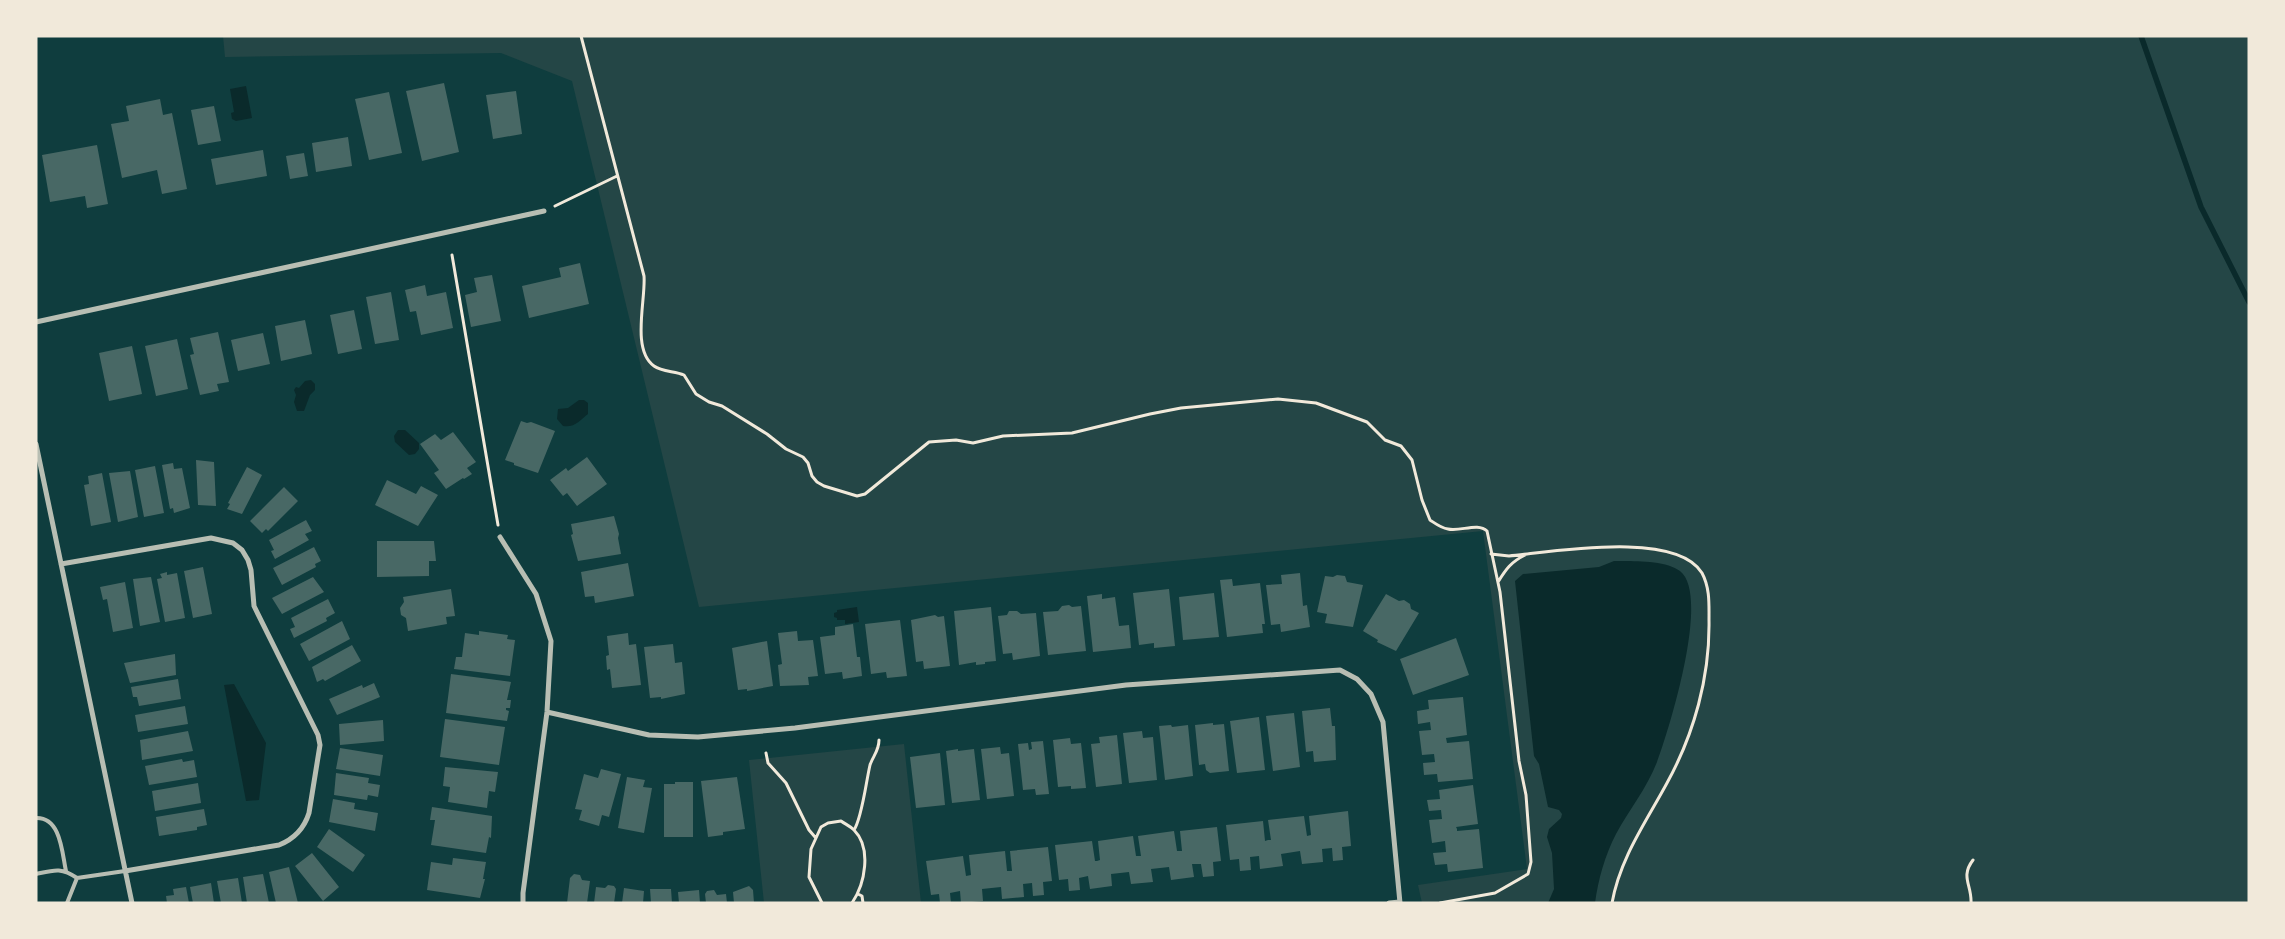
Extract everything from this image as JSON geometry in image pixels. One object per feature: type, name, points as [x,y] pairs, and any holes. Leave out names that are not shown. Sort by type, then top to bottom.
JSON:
[{"type":"street","points":[[36,322],[544,212]]},
{"type":"street","points":[[36,444],[132,903]]},
{"type":"street","points":[[500,537],[536,594],[551,641],[547,712],[523,903]]},
{"type":"street","points":[[61,564],[211,538],[233,543],[242,550],[248,560],[251,570],[254,606],[318,735],[320,745],[309,813],[306,822],[295,836],[279,845],[125,871]]},
{"type":"street","points":[[547,712],[649,735],[698,737],[804,727],[1126,686],[1340,670],[1358,679],[1371,694],[1383,722],[1400,902],[1389,903]]},
{"type":"lane","points":[[36,818],[41,818],[51,824],[58,833],[66,871]]},
{"type":"lane","points":[[36,874],[53,870],[66,871],[77,878],[125,871]]},
{"type":"lane","points":[[67,903],[77,878]]},
{"type":"path","points":[[581,36],[644,276],[645,289],[641,308],[643,344],[647,358],[654,366],[684,375],[696,394],[709,402],[722,406],[767,434],[786,449],[803,457],[808,463],[812,476],[824,486],[857,496],[865,494],[929,442],[956,440],[973,443],[1002,436],[1072,433],[1181,408],[1294,399],[1316,403],[1367,422],[1386,440],[1401,446],[1412,460],[1422,500],[1430,520],[1447,529],[1483,527],[1487,531],[1498,582],[1519,761],[1526,795],[1530,870],[1521,879],[1496,893],[1440,903]]},
{"type":"path","points":[[544,212],[617,176]]},
{"type":"path","points":[[452,255],[500,537]]},
{"type":"path","points":[[1491,554],[1509,556],[1639,546],[1684,557],[1701,571],[1708,588],[1710,637],[1705,682],[1696,716],[1669,780],[1626,859],[1612,903]]},
{"type":"path","points":[[1498,582],[1514,560],[1528,554]]},
{"type":"path","points":[[854,830],[858,823],[865,785],[872,761],[879,749],[879,740]]},
{"type":"path","points":[[766,754],[768,763],[786,783],[809,830],[815,837]]},
{"type":"path","points":[[821,902],[809,877],[811,849],[821,827],[828,823],[841,821],[854,830],[865,857],[863,879],[858,894],[852,903]]},
{"type":"path","points":[[1971,903],[1971,894],[1966,881],[1968,866],[1973,860]]},
{"type":"path","points":[[858,894],[862,896],[863,903]]},
{"type":"shaded area","points":[[223,36],[2249,36],[2249,903],[1422,903],[1418,885],[1527,869],[1483,531],[699,607],[572,81],[501,53],[225,57]]},
{"type":"shaded area","points":[[246,86],[252,118],[236,121],[232,119],[231,113],[234,112],[230,89]]},
{"type":"shaded area","points":[[311,380],[315,384],[315,390],[310,395],[304,411],[297,411],[294,402],[296,395],[294,390],[296,387],[299,388],[305,381]]},
{"type":"shaded area","points":[[579,400],[584,400],[588,403],[588,414],[574,425],[563,426],[557,419],[558,409],[568,408]]},
{"type":"shaded area","points":[[398,430],[405,430],[419,443],[419,449],[415,454],[409,455],[395,442],[394,436]]},
{"type":"shaded area","points":[[1614,561],[1657,563],[1674,567],[1680,571],[1688,585],[1691,606],[1690,634],[1685,664],[1670,722],[1657,762],[1612,842],[1602,868],[1595,903],[1548,903],[1554,889],[1552,853],[1547,837],[1549,829],[1561,818],[1562,814],[1559,810],[1548,807],[1539,764],[1534,756],[1515,581],[1523,574],[1599,567]]},
{"type":"shaded area","points":[[857,607],[859,622],[845,624],[845,620],[837,620],[834,617],[834,613],[837,610]]},
{"type":"shaded area","points":[[234,684],[266,743],[259,800],[246,801],[224,685]]},
{"type":"shaded area","points":[[904,744],[921,903],[764,903],[749,760]]},
{"type":"building","points":[[444,83],[459,152],[422,161],[406,91]]},
{"type":"building","points":[[516,91],[522,134],[493,139],[486,95]]},
{"type":"building","points":[[389,92],[402,153],[369,160],[355,99]]},
{"type":"building","points":[[160,99],[163,115],[172,113],[187,189],[162,194],[157,170],[122,178],[111,124],[129,121],[126,106]]},
{"type":"building","points":[[214,106],[221,141],[198,145],[191,110]]},
{"type":"building","points":[[348,137],[352,166],[316,172],[312,143]]},
{"type":"building","points":[[97,145],[108,204],[87,208],[85,196],[50,202],[42,155]]},
{"type":"building","points":[[263,150],[267,176],[216,185],[211,159]]},
{"type":"building","points":[[304,153],[308,176],[290,179],[286,156]]},
{"type":"building","points":[[580,263],[589,304],[529,318],[522,286],[561,277],[559,268]]},
{"type":"building","points":[[492,275],[501,321],[471,327],[465,295],[477,292],[474,278]]},
{"type":"building","points":[[425,285],[427,296],[446,292],[453,328],[421,335],[416,311],[410,312],[405,290]]},
{"type":"building","points":[[391,292],[399,340],[375,344],[366,297]]},
{"type":"building","points":[[354,310],[362,349],[338,354],[330,315]]},
{"type":"building","points":[[305,320],[312,354],[281,361],[275,326]]},
{"type":"building","points":[[218,332],[229,382],[217,384],[219,391],[200,395],[190,355],[194,354],[190,338]]},
{"type":"building","points":[[263,333],[270,364],[238,371],[231,340]]},
{"type":"building","points":[[177,339],[188,389],[156,396],[145,346]]},
{"type":"building","points":[[132,346],[142,394],[109,401],[99,353]]},
{"type":"building","points":[[521,421],[531,422],[555,431],[538,473],[505,460]]},
{"type":"building","points":[[453,432],[476,462],[467,468],[472,474],[446,489],[434,473],[439,470],[420,444],[435,434],[441,440]]},
{"type":"building","points":[[587,457],[607,484],[577,506],[567,493],[563,496],[550,480],[566,468],[568,471]]},
{"type":"building","points":[[196,460],[214,462],[216,506],[198,505]]},
{"type":"building","points":[[173,463],[174,469],[182,468],[190,508],[174,513],[173,508],[170,509],[162,465]]},
{"type":"building","points":[[155,466],[164,513],[144,517],[135,470]]},
{"type":"building","points":[[247,467],[262,475],[242,514],[227,509],[230,504],[228,503]]},
{"type":"building","points":[[130,471],[138,517],[118,522],[109,473]]},
{"type":"building","points":[[102,473],[111,522],[91,526],[84,485],[89,484],[88,476]]},
{"type":"building","points":[[387,480],[416,494],[421,486],[438,495],[418,526],[375,505]]},
{"type":"building","points":[[284,487],[298,501],[268,531],[266,529],[262,533],[250,521]]},
{"type":"building","points":[[614,516],[619,534],[621,554],[578,561],[571,535],[573,534],[571,524]]},
{"type":"building","points":[[306,520],[312,531],[305,534],[309,540],[275,559],[271,551],[274,550],[269,540]]},
{"type":"building","points":[[377,541],[434,541],[436,561],[429,561],[429,576],[377,577]]},
{"type":"building","points":[[314,547],[321,561],[315,564],[316,567],[282,585],[273,568]]},
{"type":"building","points":[[628,563],[634,596],[595,603],[594,596],[585,597],[581,572]]},
{"type":"building","points":[[203,567],[212,614],[193,618],[184,571]]},
{"type":"building","points":[[167,572],[167,575],[177,573],[185,618],[165,622],[157,579],[162,578],[160,574]]},
{"type":"building","points":[[1300,573],[1303,606],[1307,605],[1310,627],[1281,632],[1280,624],[1271,625],[1266,585],[1282,584],[1281,575]]},
{"type":"building","points":[[1337,575],[1345,576],[1347,582],[1363,585],[1353,627],[1325,623],[1327,614],[1317,612],[1325,576],[1333,577]]},
{"type":"building","points":[[151,577],[160,622],[140,626],[133,579]]},
{"type":"building","points":[[313,577],[324,592],[282,614],[272,598]]},
{"type":"building","points":[[1232,579],[1233,586],[1260,583],[1265,624],[1262,624],[1263,633],[1227,637],[1220,580]]},
{"type":"building","points":[[125,582],[133,628],[113,632],[107,599],[103,600],[100,587]]},
{"type":"building","points":[[451,589],[455,616],[446,617],[447,624],[408,631],[406,618],[401,615],[400,608],[404,602],[403,597]]},
{"type":"building","points":[[1169,589],[1175,646],[1154,648],[1154,643],[1139,645],[1133,593]]},
{"type":"building","points":[[1214,593],[1219,637],[1183,640],[1179,597]]},
{"type":"building","points":[[1102,594],[1102,599],[1115,597],[1119,626],[1129,625],[1131,648],[1093,652],[1087,596]]},
{"type":"building","points":[[1386,594],[1399,601],[1404,600],[1410,604],[1411,609],[1419,613],[1396,651],[1377,642],[1378,640],[1363,631]]},
{"type":"building","points":[[328,599],[335,613],[326,618],[327,621],[294,638],[290,629],[295,627],[291,618]]},
{"type":"building","points":[[1069,605],[1072,607],[1081,606],[1086,651],[1048,655],[1043,612],[1058,611],[1062,606]]},
{"type":"building","points":[[991,607],[996,661],[976,665],[976,662],[959,665],[954,611]]},
{"type":"building","points":[[1009,611],[1017,611],[1021,614],[1036,613],[1040,656],[1013,660],[1012,653],[1003,654],[998,616],[1007,615]]},
{"type":"building","points":[[935,615],[938,617],[944,616],[950,666],[924,669],[923,661],[916,662],[911,620]]},
{"type":"building","points":[[900,620],[907,676],[887,678],[886,672],[871,674],[865,624]]},
{"type":"building","points":[[342,621],[350,639],[309,661],[300,644]]},
{"type":"building","points":[[853,624],[857,657],[860,657],[862,676],[843,679],[842,672],[825,674],[820,637],[835,635],[835,627]]},
{"type":"building","points":[[479,631],[508,635],[507,639],[515,640],[510,676],[454,669],[456,657],[462,657],[465,633],[479,635]]},
{"type":"building","points":[[797,631],[798,641],[813,640],[818,676],[808,677],[809,685],[780,686],[778,665],[782,664],[778,633]]},
{"type":"building","points":[[628,633],[629,645],[636,644],[641,685],[612,688],[610,669],[607,670],[606,656],[609,655],[607,636]]},
{"type":"building","points":[[1456,638],[1469,675],[1413,695],[1400,659]]},
{"type":"building","points":[[767,641],[773,686],[747,691],[747,689],[738,690],[732,648]]},
{"type":"building","points":[[673,644],[675,663],[682,662],[685,694],[661,699],[661,697],[650,698],[644,647]]},
{"type":"building","points":[[352,645],[361,661],[325,681],[323,679],[317,682],[312,667]]},
{"type":"building","points":[[175,654],[176,675],[130,683],[124,663]]},
{"type":"building","points":[[451,674],[511,682],[507,700],[511,700],[510,708],[506,708],[509,711],[507,721],[446,713]]},
{"type":"building","points":[[178,679],[181,699],[139,706],[137,697],[133,697],[131,687]]},
{"type":"building","points":[[374,683],[380,697],[337,715],[329,699],[362,685],[363,688]]},
{"type":"building","points":[[1463,697],[1467,735],[1446,738],[1447,743],[1469,741],[1473,779],[1438,782],[1437,774],[1424,775],[1423,763],[1435,762],[1434,754],[1422,755],[1419,731],[1431,730],[1430,722],[1418,724],[1417,711],[1429,709],[1428,700]]},
{"type":"building","points":[[185,706],[188,724],[138,732],[135,715]]},
{"type":"building","points":[[1330,708],[1332,726],[1335,726],[1336,760],[1314,762],[1313,751],[1306,752],[1302,711]]},
{"type":"building","points":[[1294,713],[1300,767],[1273,771],[1266,716]]},
{"type":"building","points":[[1259,717],[1265,770],[1237,773],[1230,721]]},
{"type":"building","points":[[445,719],[505,727],[499,765],[440,757]]},
{"type":"building","points":[[383,720],[384,741],[340,745],[339,724]]},
{"type":"building","points":[[1213,723],[1213,725],[1224,724],[1229,771],[1210,773],[1206,770],[1205,764],[1199,765],[1195,725]]},
{"type":"building","points":[[1171,725],[1172,727],[1188,725],[1193,776],[1165,780],[1159,726]]},
{"type":"building","points":[[188,731],[193,751],[142,760],[140,740]]},
{"type":"building","points":[[1142,731],[1143,738],[1153,737],[1157,780],[1129,783],[1123,733]]},
{"type":"building","points":[[1117,735],[1122,784],[1096,787],[1091,744],[1100,743],[1099,737]]},
{"type":"building","points":[[1070,738],[1071,744],[1081,743],[1086,788],[1071,789],[1071,786],[1058,787],[1053,740]]},
{"type":"building","points":[[1043,741],[1049,794],[1036,795],[1035,789],[1023,790],[1018,744],[1028,743],[1029,750],[1032,749],[1031,742]]},
{"type":"building","points":[[1000,747],[1001,754],[1009,753],[1014,796],[987,799],[981,749]]},
{"type":"building","points":[[340,748],[383,755],[380,776],[336,769]]},
{"type":"building","points":[[958,749],[958,751],[974,749],[980,800],[952,803],[946,751]]},
{"type":"building","points":[[940,753],[945,805],[916,808],[910,757]]},
{"type":"building","points":[[182,759],[183,762],[194,760],[197,777],[149,785],[145,766]]},
{"type":"building","points":[[445,767],[498,772],[495,792],[489,791],[487,808],[448,802],[450,787],[443,786]]},
{"type":"building","points":[[601,769],[621,774],[609,817],[602,815],[599,826],[579,820],[582,810],[575,809],[584,774],[598,778]]},
{"type":"building","points":[[336,773],[369,778],[368,783],[380,785],[378,797],[368,795],[367,800],[334,795]]},
{"type":"building","points":[[627,777],[645,780],[643,787],[652,788],[644,833],[618,828]]},
{"type":"building","points":[[737,777],[745,829],[723,832],[723,835],[708,837],[701,781]]},
{"type":"building","points":[[675,782],[693,782],[693,837],[664,837],[664,784],[675,784]]},
{"type":"building","points":[[198,783],[201,803],[155,811],[152,791]]},
{"type":"building","points":[[1473,785],[1478,824],[1456,827],[1457,831],[1479,829],[1483,868],[1448,872],[1447,864],[1435,865],[1433,853],[1446,852],[1445,841],[1432,843],[1429,820],[1442,819],[1441,810],[1429,811],[1427,800],[1440,799],[1439,790]]},
{"type":"building","points":[[333,799],[355,803],[354,809],[378,813],[375,831],[329,822]]},
{"type":"building","points":[[432,807],[492,816],[491,838],[489,837],[486,853],[431,845],[435,820],[430,820]]},
{"type":"building","points":[[204,809],[207,825],[197,827],[197,830],[159,836],[156,817]]},
{"type":"building","points":[[1348,811],[1351,846],[1342,847],[1343,860],[1333,861],[1332,848],[1322,849],[1323,862],[1302,864],[1300,851],[1281,854],[1283,866],[1260,869],[1259,856],[1250,857],[1251,870],[1240,871],[1239,859],[1230,860],[1226,825],[1263,821],[1265,841],[1271,840],[1268,820],[1304,816],[1307,836],[1311,835],[1309,816]]},
{"type":"building","points":[[1217,827],[1221,861],[1213,862],[1214,876],[1203,877],[1201,864],[1192,864],[1194,877],[1171,880],[1169,867],[1151,869],[1153,882],[1131,884],[1129,872],[1111,874],[1112,886],[1090,889],[1088,876],[1079,878],[1080,890],[1069,891],[1068,879],[1059,880],[1055,845],[1092,841],[1095,861],[1097,861],[1100,860],[1098,841],[1133,836],[1136,856],[1141,856],[1138,836],[1174,831],[1177,851],[1182,851],[1180,831]]},
{"type":"building","points":[[329,829],[365,855],[353,872],[317,847]]},
{"type":"building","points":[[1048,847],[1052,881],[1043,882],[1044,895],[1033,896],[1032,883],[1023,884],[1024,897],[1002,899],[1001,887],[982,889],[983,901],[961,903],[960,891],[950,893],[951,903],[940,903],[939,894],[931,895],[926,861],[963,856],[966,876],[971,875],[969,855],[1005,851],[1007,871],[1012,871],[1010,851]]},
{"type":"building","points":[[312,853],[339,887],[323,901],[295,866]]},
{"type":"building","points":[[453,858],[486,862],[483,879],[485,879],[480,898],[427,890],[431,862],[452,865]]},
{"type":"building","points":[[289,867],[298,903],[276,903],[269,872]]},
{"type":"building","points":[[263,874],[269,903],[247,903],[243,877]]},
{"type":"building","points":[[574,874],[580,875],[582,880],[590,881],[587,903],[567,903],[570,878]]},
{"type":"building","points":[[238,878],[242,903],[221,903],[217,881]]},
{"type":"building","points":[[211,883],[214,903],[193,903],[190,887]]},
{"type":"building","points":[[608,885],[614,886],[616,889],[614,903],[594,903],[596,887],[605,888]]},
{"type":"building","points":[[749,886],[753,890],[754,903],[734,903],[733,892]]},
{"type":"building","points":[[186,887],[189,903],[167,903],[166,896],[174,895],[173,889]]},
{"type":"building","points":[[624,888],[644,891],[643,903],[622,903]]},
{"type":"building","points":[[650,889],[671,889],[672,903],[651,903]]},
{"type":"building","points":[[699,890],[700,903],[679,903],[678,892]]},
{"type":"building","points":[[714,890],[717,895],[726,894],[727,903],[706,903],[705,894],[707,891]]},
{"type":"waterway","points":[[2141,36],[2201,207],[2249,302]]}]
